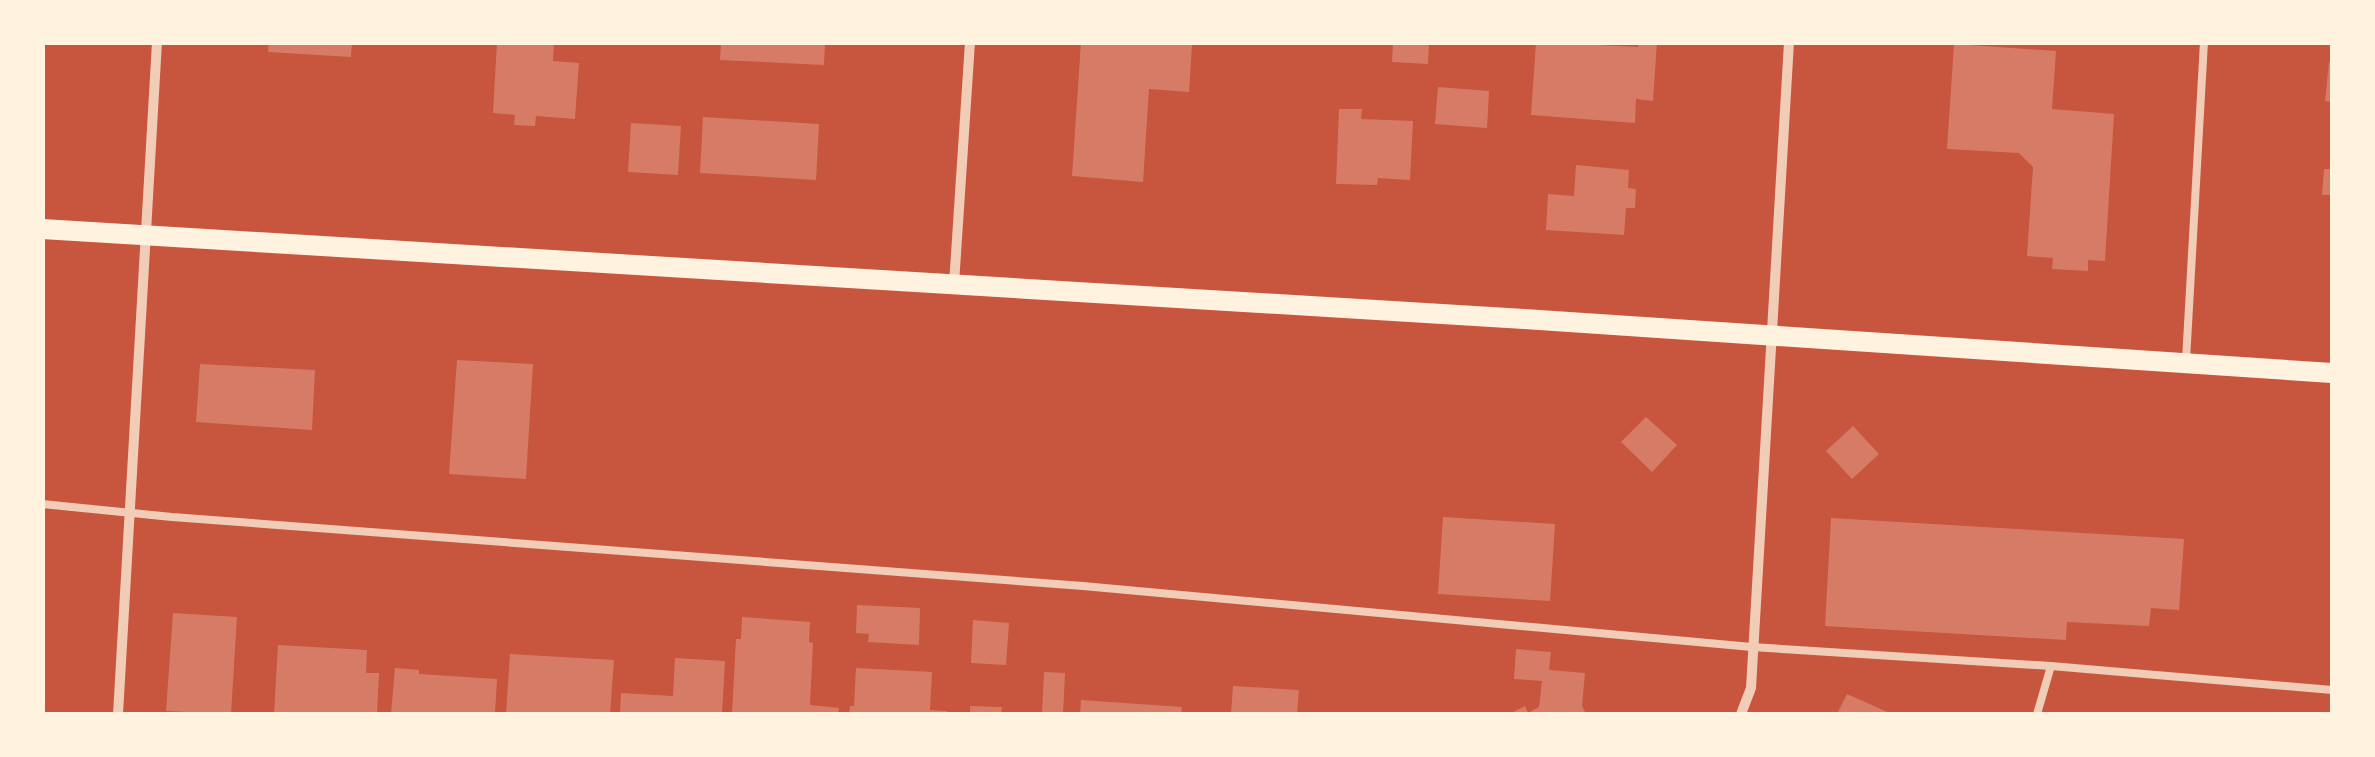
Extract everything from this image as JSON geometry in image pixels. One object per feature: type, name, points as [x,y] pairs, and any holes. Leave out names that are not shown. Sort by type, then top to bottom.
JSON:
[{"type":"main road","points":[[42,229],[2332,373]]},
{"type":"street","points":[[118,714],[157,42]]},
{"type":"street","points":[[954,284],[970,42]]},
{"type":"street","points":[[1741,714],[1751,688],[1789,42]]},
{"type":"lane","points":[[2185,364],[2204,42]]},
{"type":"lane","points":[[42,504],[1083,586],[1752,648],[2051,666],[2332,690]]},
{"type":"lane","points":[[2038,714],[2051,666]]},
{"type":"building","points":[[269,42],[352,42],[351,57],[268,52]]},
{"type":"building","points":[[497,42],[554,42],[553,61],[579,63],[575,119],[536,116],[535,126],[514,125],[515,115],[493,113]]},
{"type":"building","points":[[721,42],[825,42],[824,65],[720,60]]},
{"type":"building","points":[[1081,42],[1192,45],[1189,92],[1149,89],[1143,182],[1072,176]]},
{"type":"building","points":[[1393,42],[1429,42],[1428,64],[1392,62]]},
{"type":"building","points":[[1536,42],[1638,47],[1638,42],[1657,42],[1653,101],[1636,99],[1635,123],[1531,115]]},
{"type":"building","points":[[1954,44],[2056,51],[2052,109],[2114,114],[2105,261],[2088,260],[2088,271],[2052,269],[2053,258],[2027,256],[2033,167],[2019,153],[1947,149]]},
{"type":"building","points":[[2332,62],[2332,102],[2325,101]]},
{"type":"building","points":[[1438,87],[1489,91],[1487,128],[1435,124]]},
{"type":"building","points":[[1339,109],[1362,109],[1361,119],[1413,121],[1410,180],[1378,178],[1377,185],[1336,184]]},
{"type":"building","points":[[703,117],[819,124],[816,180],[700,173]]},
{"type":"building","points":[[631,123],[681,126],[678,175],[628,172]]},
{"type":"building","points":[[1576,165],[1629,170],[1628,188],[1636,189],[1635,208],[1626,208],[1624,235],[1546,230],[1548,194],[1574,196]]},
{"type":"building","points":[[2324,169],[2332,169],[2332,195],[2322,195]]},
{"type":"building","points":[[457,360],[533,364],[526,479],[449,474]]},
{"type":"building","points":[[200,364],[315,370],[312,430],[196,422]]},
{"type":"building","points":[[1646,417],[1677,445],[1652,472],[1621,442]]},
{"type":"building","points":[[1853,426],[1879,454],[1852,479],[1826,451]]},
{"type":"building","points":[[1443,517],[1555,524],[1550,601],[1438,594]]},
{"type":"building","points":[[1831,518],[2184,539],[2179,610],[2151,608],[2149,626],[2067,622],[2066,640],[1825,626]]},
{"type":"building","points":[[857,605],[920,608],[919,645],[868,642],[869,634],[856,633]]},
{"type":"building","points":[[173,613],[237,617],[231,714],[166,711]]},
{"type":"building","points":[[742,617],[810,622],[810,705],[839,708],[838,714],[732,714],[736,639],[741,639]]},
{"type":"building","points":[[973,620],[1009,623],[1006,665],[971,663]]},
{"type":"building","points":[[278,645],[367,650],[366,673],[379,673],[377,714],[274,714]]},
{"type":"building","points":[[1516,649],[1551,652],[1549,670],[1585,673],[1582,706],[1586,714],[1509,714],[1525,706],[1528,713],[1539,707],[1542,681],[1514,679]]},
{"type":"building","points":[[510,654],[614,660],[610,714],[506,714]]},
{"type":"building","points":[[675,658],[725,661],[722,714],[620,714],[621,693],[673,696]]},
{"type":"building","points":[[395,668],[419,670],[419,674],[497,679],[495,714],[391,714]]},
{"type":"building","points":[[856,668],[932,672],[930,710],[947,714],[849,714],[850,706],[854,706]]},
{"type":"building","points":[[1044,672],[1065,673],[1063,714],[1042,714]]},
{"type":"building","points":[[1233,686],[1299,690],[1297,714],[1231,714]]},
{"type":"building","points":[[1847,694],[1892,714],[1837,714]]},
{"type":"building","points":[[1081,700],[1182,707],[1181,714],[1080,714]]},
{"type":"building","points":[[970,706],[1002,707],[1001,714],[970,714]]}]
